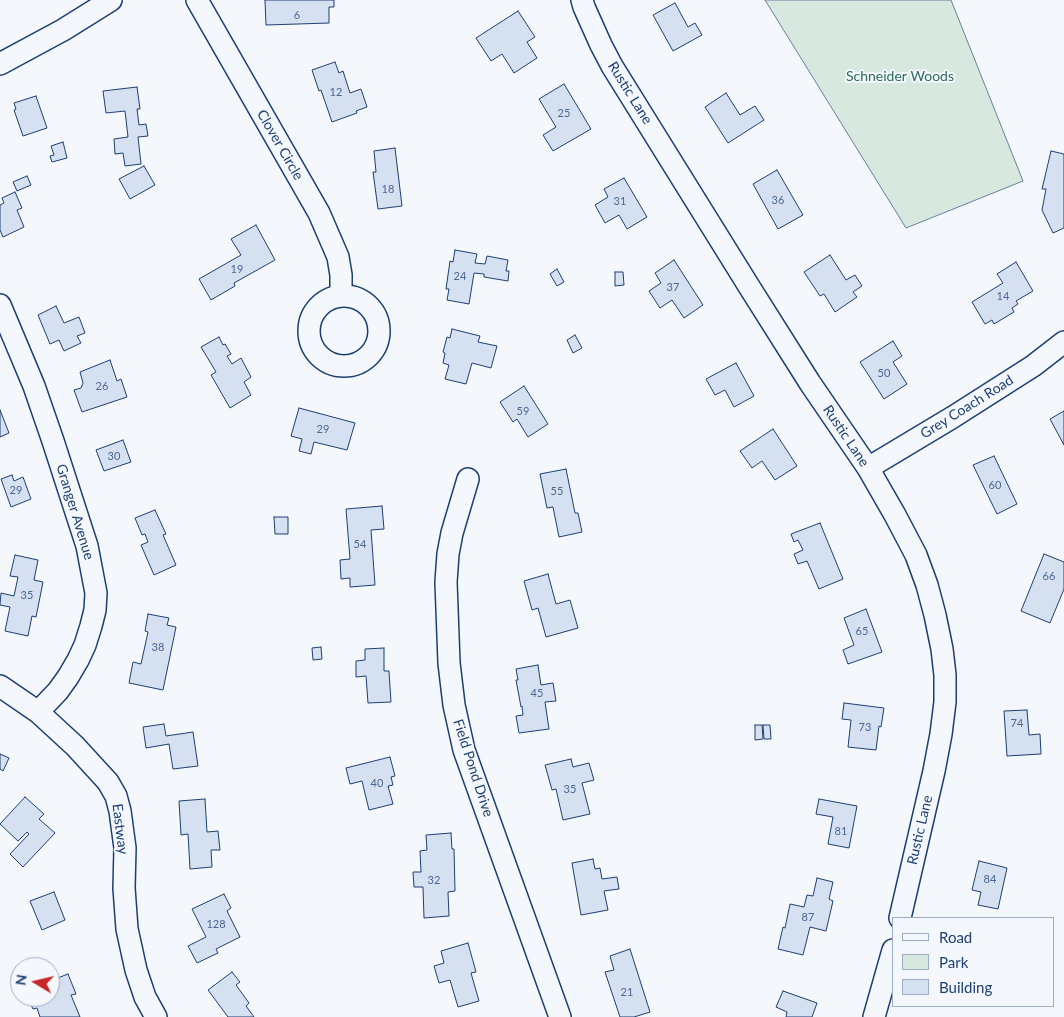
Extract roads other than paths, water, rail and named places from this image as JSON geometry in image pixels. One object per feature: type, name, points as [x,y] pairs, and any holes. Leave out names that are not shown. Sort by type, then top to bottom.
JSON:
[{"type":"street","points":[[0,64],[63,30],[111,0]]},
{"type":"street","name":"Clover Circle","points":[[198,0],[319,213],[338,257],[341,275],[341,296]]},
{"type":"street","name":"Rustic Lane","points":[[582,0],[612,66],[810,383],[868,468],[916,555],[927,585],[942,649],[945,675],[945,702],[941,734],[900,917]]},
{"type":"street","name":"Granger Avenue","points":[[0,305],[34,386],[54,441],[87,546],[96,593],[91,626],[78,660],[58,691],[38,712]]},
{"type":"street","name":"Grey Coach Road","points":[[868,468],[1034,366],[1064,342]]},
{"type":"street","name":"Field Pond Drive","points":[[468,479],[452,534],[446,582],[449,664],[454,705],[464,750],[560,1017]]},
{"type":"street","name":"Eastway","points":[[0,686],[38,712],[75,746],[108,782],[116,796],[120,810],[124,848],[127,928],[136,970],[145,998],[156,1017]]},
{"type":"street","points":[[874,1017],[892,954]]},
{"type":"park label","name":"Schneider Woods","points":[[900,76]]}]
